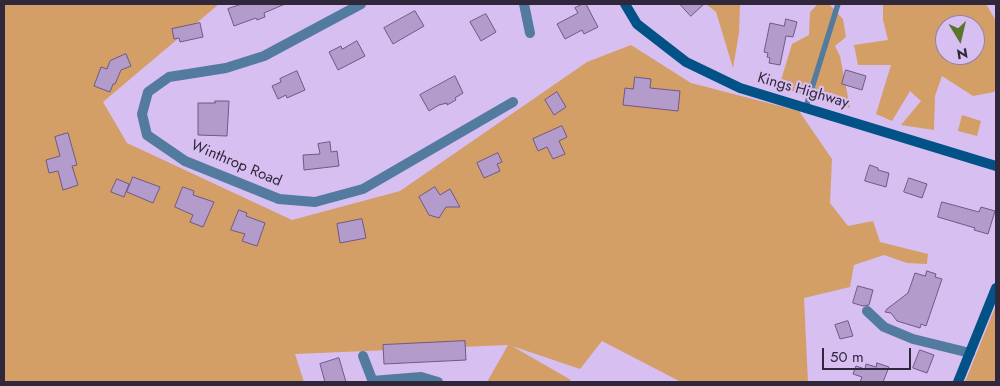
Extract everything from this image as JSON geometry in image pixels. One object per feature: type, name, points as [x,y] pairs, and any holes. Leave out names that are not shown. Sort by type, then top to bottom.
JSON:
[{"type":"street","name":"Winthrop Road","points":[[361,4],[264,56],[226,68],[169,77],[148,92],[142,114],[147,135],[185,161],[279,199],[315,202],[363,189],[513,102]]},
{"type":"street","points":[[524,4],[530,33]]},
{"type":"street","name":"Kings Highway","points":[[625,4],[638,24],[686,62],[740,88],[996,166]]},
{"type":"street","points":[[958,382],[996,288]]},
{"type":"street","points":[[867,311],[884,327],[913,339],[970,354]]},
{"type":"street","points":[[363,356],[373,382],[421,377],[438,382]]},
{"type":"lane","points":[[806,107],[838,4]]},
{"type":"shaded area","points":[[4,4],[219,4],[103,102],[127,143],[292,220],[400,191],[587,62],[631,45],[691,83],[799,111],[832,159],[830,203],[848,226],[873,221],[880,242],[928,254],[927,264],[907,263],[884,255],[854,265],[850,287],[804,298],[808,382],[681,382],[602,341],[580,369],[512,346],[571,380],[569,382],[487,382],[508,345],[295,354],[304,382],[4,382]]},
{"type":"shaded area","points":[[706,4],[740,4],[739,33],[733,68],[716,12]]},
{"type":"shaded area","points":[[818,4],[829,4],[843,19],[846,37],[835,46],[840,56],[850,108],[779,87],[792,44],[809,35],[810,12]]},
{"type":"shaded area","points":[[883,4],[986,4],[996,21],[996,89],[994,92],[973,96],[942,76],[935,96],[934,130],[901,125],[921,101],[910,91],[892,121],[876,114],[891,65],[858,65],[854,45],[888,40],[883,20]]},
{"type":"shaded area","points":[[962,115],[981,121],[977,136],[958,131]]},
{"type":"shaded area","points":[[996,305],[996,382],[965,382]]},
{"type":"building","points":[[242,4],[285,4],[264,13],[265,17],[257,20],[256,18],[234,26],[228,9]]},
{"type":"building","points":[[586,4],[598,27],[584,34],[582,30],[565,39],[557,24],[578,13],[575,8]]},
{"type":"building","points":[[680,4],[704,4],[691,16]]},
{"type":"building","points":[[415,11],[424,26],[393,44],[384,28]]},
{"type":"building","points":[[486,14],[496,32],[481,41],[470,22]]},
{"type":"building","points":[[786,19],[797,22],[793,37],[786,36],[780,65],[769,63],[768,53],[764,52],[770,23],[784,26]]},
{"type":"building","points":[[200,23],[203,37],[180,42],[179,38],[174,39],[172,29]]},
{"type":"building","points":[[357,41],[365,56],[338,70],[329,52],[341,46],[342,49]]},
{"type":"building","points":[[126,54],[131,66],[121,70],[110,92],[94,86],[101,67],[107,69],[110,61]]},
{"type":"building","points":[[846,70],[866,76],[862,90],[842,84]]},
{"type":"building","points":[[297,71],[305,90],[287,98],[286,95],[278,99],[272,86],[281,82],[280,79]]},
{"type":"building","points":[[455,76],[463,93],[447,105],[447,103],[439,105],[429,111],[420,95]]},
{"type":"building","points":[[635,77],[651,79],[650,88],[680,91],[678,111],[623,105],[625,88],[633,89]]},
{"type":"building","points":[[557,92],[566,107],[554,115],[545,100]]},
{"type":"building","points":[[215,101],[229,101],[227,136],[198,135],[198,103],[215,103]]},
{"type":"building","points":[[562,126],[567,137],[559,141],[565,154],[553,159],[547,147],[538,151],[533,139]]},
{"type":"building","points":[[68,133],[77,165],[72,166],[78,185],[63,190],[58,171],[49,173],[46,160],[60,156],[55,137]]},
{"type":"building","points":[[330,142],[331,152],[337,151],[339,166],[304,170],[303,155],[320,154],[318,144]]},
{"type":"building","points":[[498,153],[502,162],[497,164],[500,171],[484,178],[477,163]]},
{"type":"building","points":[[870,165],[878,168],[878,170],[889,173],[886,187],[865,181]]},
{"type":"building","points":[[133,177],[160,187],[153,203],[127,192]]},
{"type":"building","points":[[909,178],[927,184],[922,198],[904,192]]},
{"type":"building","points":[[117,179],[129,184],[124,197],[111,192]]},
{"type":"building","points":[[183,187],[194,191],[193,195],[214,202],[203,227],[190,222],[193,215],[175,207]]},
{"type":"building","points":[[435,187],[440,195],[450,189],[460,207],[446,207],[439,218],[429,215],[419,197]]},
{"type":"building","points":[[942,202],[979,212],[981,207],[995,211],[988,234],[938,217]]},
{"type":"building","points":[[239,210],[247,213],[246,216],[265,223],[257,246],[242,241],[245,234],[231,230]]},
{"type":"building","points":[[362,219],[366,238],[340,243],[337,224]]},
{"type":"building","points":[[927,271],[936,274],[935,277],[942,279],[926,326],[921,324],[920,328],[897,321],[891,313],[885,312],[908,293],[915,273],[925,276]]},
{"type":"building","points":[[858,286],[873,290],[869,305],[863,306],[853,303]]},
{"type":"building","points":[[848,321],[853,336],[840,339],[835,325]]},
{"type":"building","points":[[465,341],[466,360],[384,364],[383,345]]},
{"type":"building","points":[[920,350],[934,355],[927,373],[913,368]]},
{"type":"building","points":[[339,358],[346,382],[325,382],[320,364]]},
{"type":"building","points":[[877,363],[889,367],[883,382],[860,382],[862,377],[853,374],[856,366],[865,369],[866,364],[876,367]]}]
